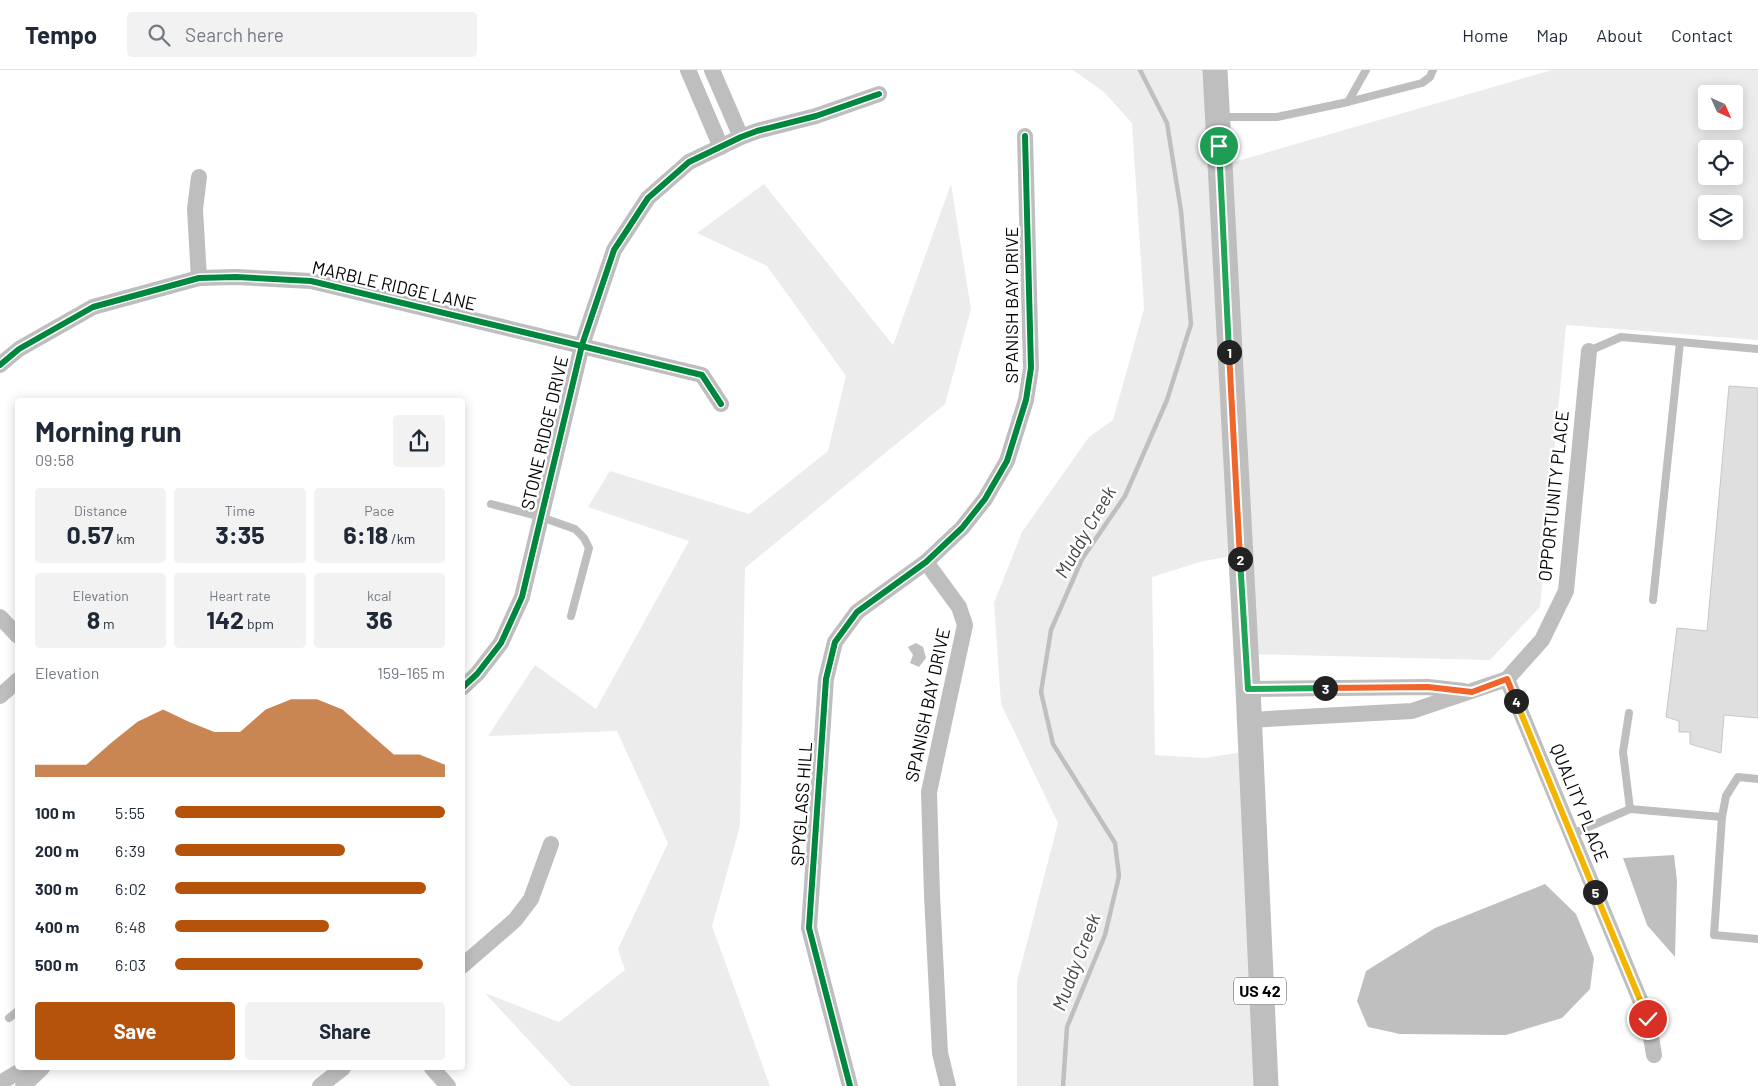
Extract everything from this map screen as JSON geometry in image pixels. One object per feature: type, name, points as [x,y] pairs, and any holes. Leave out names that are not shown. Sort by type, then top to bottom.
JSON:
[{"type":"main road","name":"US 42","points":[[1215,70],[1248,689],[1266,1086]]},
{"type":"street","points":[[688,70],[721,147]]},
{"type":"street","points":[[712,70],[741,137]]},
{"type":"street","name":"STONE RIDGE DRIVE","points":[[465,685],[477,674],[501,643],[522,597],[582,346],[614,250],[648,198],[689,162],[741,137],[816,116],[879,94]]},
{"type":"street","name":"SPANISH BAY DRIVE","points":[[948,1086],[940,1053],[929,792],[966,625],[959,607],[926,562],[962,528],[986,499],[1007,462],[1026,400],[1031,368],[1025,136]]},
{"type":"street","points":[[199,177],[194,209],[199,278]]},
{"type":"street","name":"MARBLE RIDGE LANE","points":[[0,365],[19,349],[93,307],[199,278],[236,277],[311,281],[702,375],[721,404]]},
{"type":"street","name":"OPPORTUNITY PLACE","points":[[1249,720],[1412,711],[1507,679],[1542,640],[1566,591],[1589,351]]},
{"type":"street","name":"SPYGLASS HILL","points":[[850,1086],[808,928],[826,680],[835,642],[857,612],[926,562]]},
{"type":"street","points":[[0,617],[15,633]]},
{"type":"street","name":"QUALITY PLACE","points":[[1507,679],[1570,835],[1648,1019],[1654,1055]]},
{"type":"street","points":[[0,696],[15,683]]},
{"type":"street","name":"OPPORTUNITY PLACE","points":[[1248,689],[1428,687],[1472,692]]},
{"type":"street","points":[[465,963],[515,920],[531,899],[551,844]]},
{"type":"street","points":[[0,1084],[22,1070]]},
{"type":"street","points":[[22,1086],[40,1070]]},
{"type":"street","points":[[320,1086],[340,1070]]},
{"type":"street","points":[[434,1070],[448,1086]]},
{"type":"lane","points":[[1348,102],[1366,70]]},
{"type":"lane","points":[[1217,118],[1277,117],[1348,102],[1422,84],[1430,77],[1433,70]]},
{"type":"lane","points":[[1589,351],[1621,337],[1758,349]]},
{"type":"lane","points":[[1653,600],[1680,342]]},
{"type":"lane","points":[[491,504],[541,517],[575,529],[584,538],[588,548],[571,616]]},
{"type":"lane","points":[[1629,713],[1624,752],[1630,809]]},
{"type":"lane","points":[[1758,779],[1738,777],[1726,796],[1722,817],[1714,935],[1758,939]]},
{"type":"lane","points":[[1570,835],[1630,809],[1722,817]]},
{"type":"lane","points":[[8,1018],[15,1013]]},
{"type":"shaded area","points":[[1073,70],[1215,70],[1220,166],[1552,70],[1758,70],[1758,340],[1566,325],[1540,607],[1490,660],[1246,654],[1240,555],[1203,561],[1152,577],[1155,755],[1204,758],[1250,751],[1266,1086],[1017,1086],[1017,981],[1058,823],[1001,704],[994,603],[1022,532],[1089,437],[1113,420],[1144,309],[1132,123],[1104,92]]},
{"type":"shaded area","points":[[764,184],[893,345],[951,184],[971,309],[945,404],[745,568],[740,826],[712,926],[770,1086],[571,1086],[485,993],[559,1022],[625,970],[618,949],[668,843],[617,731],[488,736],[535,665],[596,709],[689,541],[588,507],[610,471],[749,514],[828,451],[846,376],[767,266],[697,233]]},
{"type":"shaded area","points":[[916,643],[923,647],[926,658],[919,667],[910,663],[913,655],[908,647]]},
{"type":"shaded area","points":[[1674,855],[1677,881],[1675,957],[1647,925],[1623,858]]},
{"type":"shaded area","points":[[1545,884],[1576,914],[1594,958],[1590,989],[1562,1018],[1506,1035],[1400,1034],[1368,1027],[1357,1001],[1366,971],[1435,928]]},
{"type":"building","points":[[1729,386],[1758,388],[1758,718],[1724,715],[1721,753],[1690,744],[1690,732],[1679,732],[1679,721],[1666,717],[1677,628],[1707,631]]},
{"type":"waterway","name":"Muddy Creek","points":[[1063,1086],[1067,1027],[1105,935],[1119,876],[1115,843],[1053,744],[1041,692],[1051,630],[1082,559],[1125,496],[1167,400],[1191,324],[1181,211],[1167,123],[1140,70]]},
{"type":"cycle path","points":[[465,685],[477,674],[501,643],[522,597],[582,345],[614,250],[648,198],[689,162],[741,137],[816,116],[879,94]]},
{"type":"cycle path","points":[[850,1086],[809,928],[826,679],[835,642],[857,612],[926,562],[962,528],[985,499],[1007,461],[1026,400],[1031,368],[1025,136]]},
{"type":"cycle path","points":[[0,365],[19,349],[93,307],[199,278],[236,277],[311,281],[702,375],[721,404]]},
{"type":"route","points":[[1219,146],[1248,689],[1428,687],[1472,692],[1507,679],[1570,835],[1648,1019]]}]
